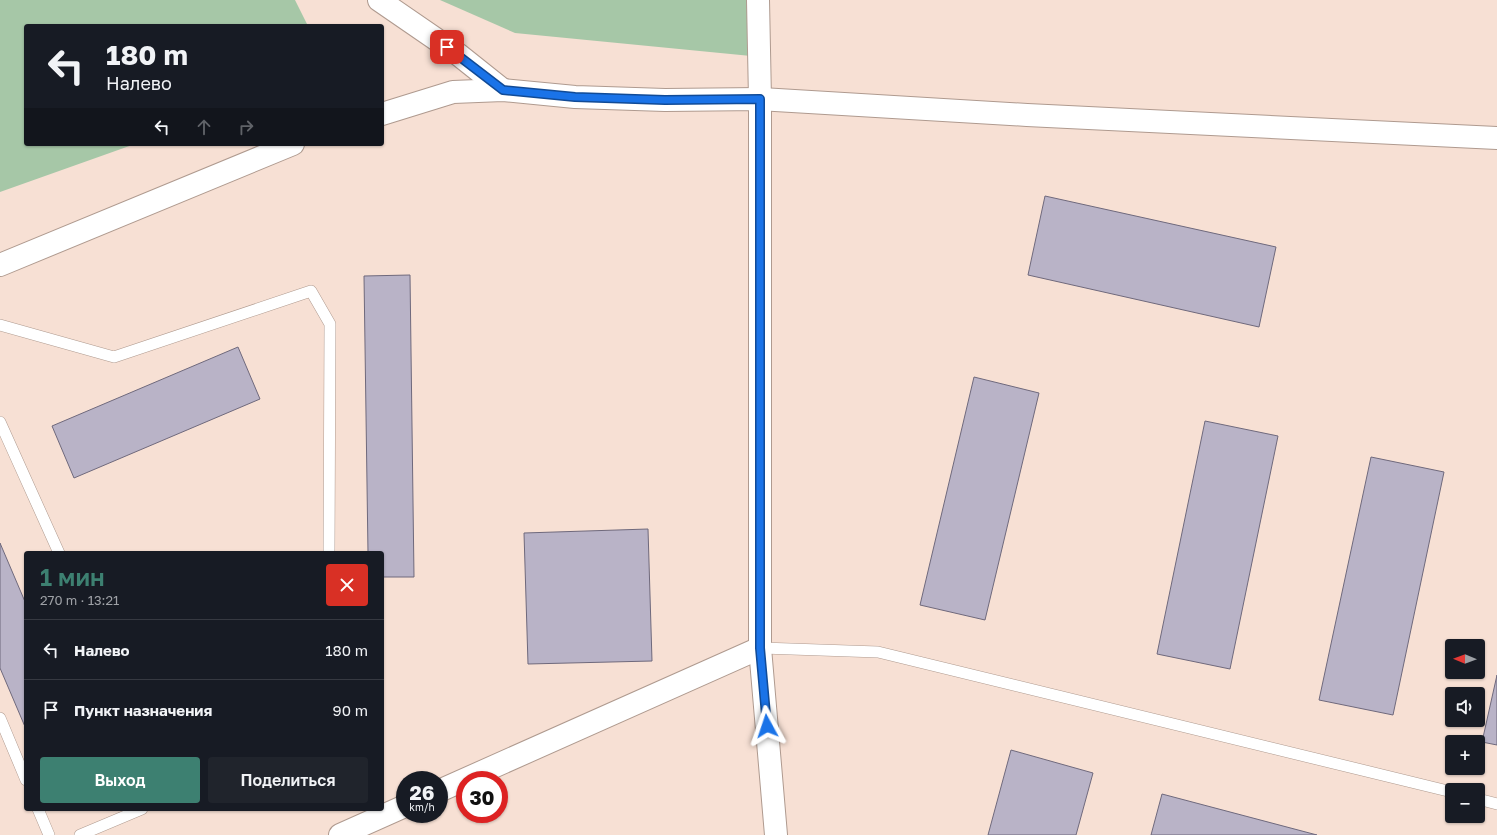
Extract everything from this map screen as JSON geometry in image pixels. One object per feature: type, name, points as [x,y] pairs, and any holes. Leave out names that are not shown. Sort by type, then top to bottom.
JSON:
[{"type":"street","points":[[379,0],[458,55],[503,90]]},
{"type":"street","points":[[758,0],[760,99],[760,648],[776,835]]},
{"type":"street","points":[[384,113],[453,92],[503,90],[575,97],[665,100],[760,99],[1019,114],[1497,138]]},
{"type":"street","points":[[0,265],[288,146]]},
{"type":"street","points":[[448,787],[760,648]]},
{"type":"street","points":[[340,835],[396,810]]},
{"type":"lane","points":[[0,325],[114,357],[311,291],[330,324],[329,551]]},
{"type":"lane","points":[[0,422],[58,551]]},
{"type":"lane","points":[[760,648],[878,652],[1445,790]]},
{"type":"lane","points":[[0,718],[24,775]]},
{"type":"lane","points":[[1485,801],[1497,804]]},
{"type":"lane","points":[[39,811],[49,835]]},
{"type":"lane","points":[[80,835],[137,811]]},
{"type":"green space","points":[[0,0],[295,0],[307,24],[24,24],[24,146],[129,146],[0,192]]},
{"type":"green space","points":[[440,0],[750,0],[751,56],[515,33]]},
{"type":"building","points":[[1045,196],[1276,247],[1259,327],[1028,275]]},
{"type":"building","points":[[410,275],[414,577],[384,577],[384,551],[368,551],[364,276]]},
{"type":"building","points":[[238,347],[260,399],[74,478],[52,426]]},
{"type":"building","points":[[974,377],[1039,393],[985,620],[920,605]]},
{"type":"building","points":[[1205,421],[1278,436],[1230,669],[1157,654]]},
{"type":"building","points":[[1371,457],[1444,472],[1393,715],[1319,700]]},
{"type":"building","points":[[648,529],[652,661],[528,664],[524,533]]},
{"type":"building","points":[[0,543],[24,599],[24,724],[0,668]]},
{"type":"building","points":[[1497,675],[1497,745],[1485,743],[1485,735],[1484,735]]},
{"type":"building","points":[[1011,750],[1093,773],[1076,835],[988,835]]},
{"type":"building","points":[[1162,794],[1317,835],[1151,835]]},
{"type":"route","points":[[447,47],[503,90],[575,97],[665,100],[760,99],[760,648],[767,726]]}]
